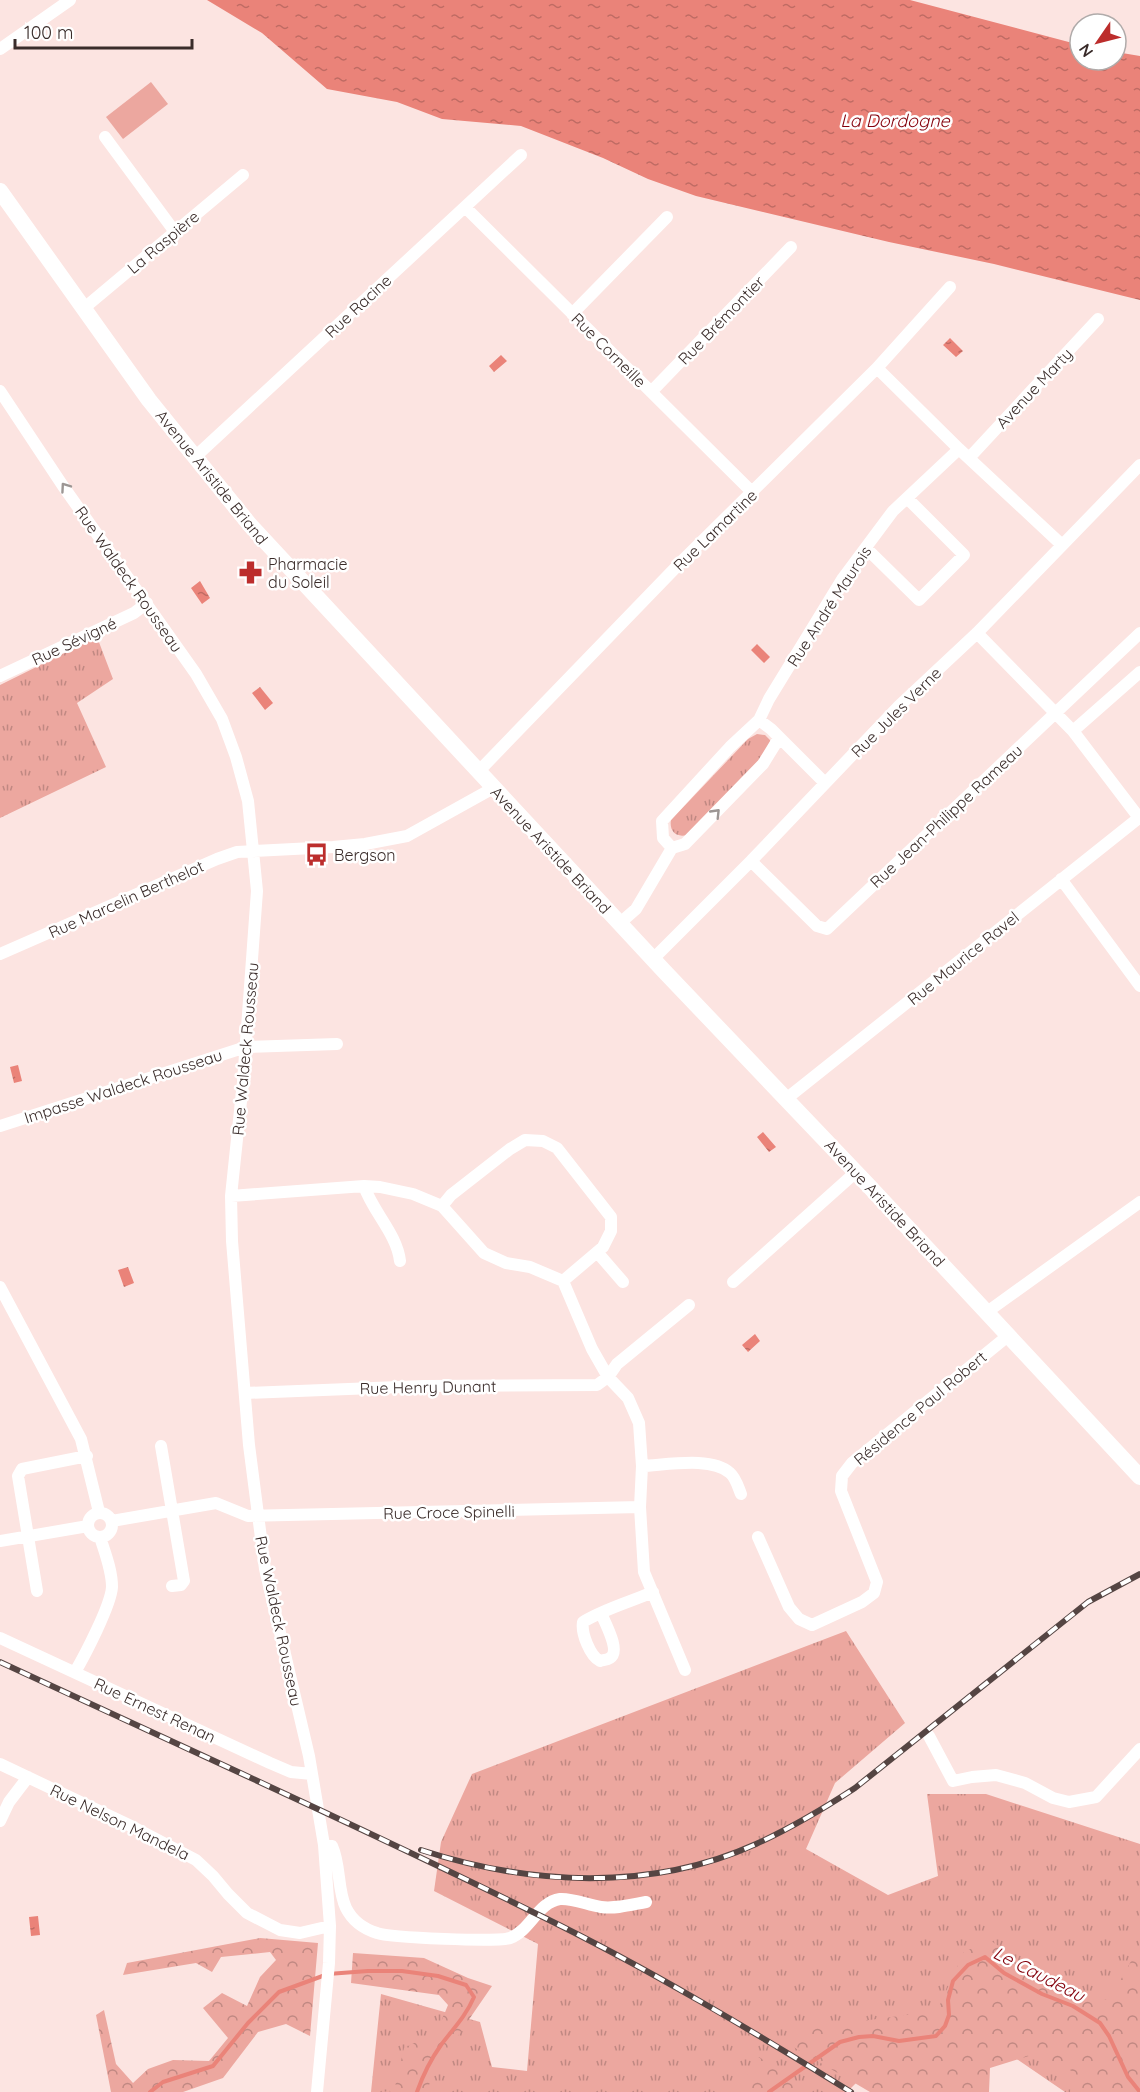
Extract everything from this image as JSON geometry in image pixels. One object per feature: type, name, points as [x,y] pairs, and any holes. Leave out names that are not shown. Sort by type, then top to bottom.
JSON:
[{"type":"main road","name":"Avenue Aristide Briand","points":[[0,191],[148,400],[257,533],[492,787],[1140,1477]]},
{"type":"street","points":[[0,49],[70,0]]},
{"type":"street","points":[[105,137],[175,232]]},
{"type":"street","name":"Rue Racine","points":[[195,457],[521,155]]},
{"type":"street","name":"La Raspière","points":[[83,309],[243,175]]},
{"type":"street","name":"Rue Corneille","points":[[465,207],[753,492]]},
{"type":"street","points":[[572,314],[667,217]]},
{"type":"street","name":"Rue Brémontier","points":[[651,392],[791,247]]},
{"type":"street","name":"Rue Lamartine","points":[[478,772],[674,570],[877,368],[950,287]]},
{"type":"street","name":"Avenue Marty","points":[[970,457],[1098,319]]},
{"type":"street","points":[[877,368],[959,449],[1062,545]]},
{"type":"street","name":"Rue Waldeck Rousseau","points":[[0,391],[63,486],[196,674],[222,719],[248,801],[257,891],[246,1047],[231,1196],[232,1241],[257,1515],[265,1569],[312,1774],[324,1845],[330,1926],[329,1962],[317,2092]]},
{"type":"street","name":"Rue André Maurois","points":[[672,848],[663,838],[662,821],[730,747],[759,720],[843,579],[893,511],[959,449]]},
{"type":"street","name":"Rue Jules Verne","points":[[653,959],[900,706],[977,633],[1140,465]]},
{"type":"street","points":[[866,548],[919,600],[964,555],[907,498]]},
{"type":"street","name":"Rue Sévigné","points":[[0,676],[134,613],[147,603]]},
{"type":"street","points":[[977,633],[1072,731],[1140,818]]},
{"type":"street","name":"Rue Jean-Philippe Rameau","points":[[751,861],[817,926],[827,929],[1140,633]]},
{"type":"street","points":[[1072,731],[1140,672]]},
{"type":"street","points":[[759,720],[825,783]]},
{"type":"street","points":[[620,923],[636,909],[672,848],[685,844],[764,764],[779,738]]},
{"type":"street","name":"Rue Marcelin Berthelot","points":[[0,954],[237,852],[333,847],[407,836],[492,787]]},
{"type":"street","name":"Rue Maurice Ravel","points":[[786,1100],[1140,818]]},
{"type":"street","points":[[1061,879],[1140,986]]},
{"type":"street","name":"Impasse Waldeck Rousseau","points":[[0,1126],[246,1047],[337,1044]]},
{"type":"street","points":[[442,1206],[451,1195],[525,1140],[543,1141],[557,1148],[611,1217],[611,1231],[603,1246],[562,1281]]},
{"type":"street","points":[[733,1282],[856,1172]]},
{"type":"street","points":[[364,1186],[369,1201],[399,1249],[400,1261]]},
{"type":"street","points":[[231,1196],[364,1186],[413,1194],[442,1206],[484,1253],[506,1263],[530,1267],[562,1281],[592,1348],[608,1377],[628,1398],[639,1423],[642,1466],[640,1507],[642,1563],[685,1670]]},
{"type":"street","points":[[987,1312],[1140,1202]]},
{"type":"street","points":[[597,1252],[622,1282]]},
{"type":"street","points":[[0,1287],[81,1439],[99,1512]]},
{"type":"street","points":[[608,1377],[617,1364],[689,1305]]},
{"type":"street","name":"Résidence Paul Robert","points":[[758,1538],[789,1607],[799,1619],[812,1624],[862,1602],[874,1593],[877,1582],[841,1491],[842,1476],[858,1458],[1009,1335]]},
{"type":"street","name":"Rue Henry Dunant","points":[[245,1394],[424,1386],[597,1385],[608,1377]]},
{"type":"street","points":[[161,1446],[184,1581],[181,1585],[172,1586]]},
{"type":"street","points":[[37,1591],[18,1476],[22,1469],[87,1456]]},
{"type":"street","points":[[642,1466],[710,1463],[721,1466],[732,1474],[741,1494]]},
{"type":"street","name":"Rue Croce Spinelli","points":[[112,1521],[216,1503],[248,1516],[640,1507]]},
{"type":"street","points":[[88,1526],[93,1535],[100,1537],[110,1532],[112,1521],[107,1515],[99,1512]]},
{"type":"street","points":[[88,1526],[92,1516],[99,1512]]},
{"type":"street","points":[[0,1541],[88,1526]]},
{"type":"street","points":[[75,1672],[109,1602],[112,1586],[108,1560],[100,1537]]},
{"type":"street","points":[[601,1613],[652,1592]]},
{"type":"street","name":"Rue Ernest Renan","points":[[0,1638],[270,1763],[291,1772],[312,1774]]},
{"type":"street","points":[[929,1736],[953,1781],[996,1775],[1025,1783],[1053,1798],[1069,1802],[1096,1797],[1135,1758],[1140,1749]]},
{"type":"street","name":"Rue Nelson Mandela","points":[[0,1764],[196,1860],[247,1913],[280,1930],[300,1933],[330,1926]]},
{"type":"street","points":[[0,1821],[9,1803],[28,1777]]},
{"type":"street","points":[[324,1845],[332,1846],[338,1858],[340,1886],[346,1908],[358,1925],[379,1934],[490,1940],[510,1938],[524,1929],[546,1905],[560,1899],[612,1907],[646,1902]]},
{"type":"green space","points":[[151,82],[168,104],[123,139],[106,117]]},
{"type":"green space","points":[[97,637],[113,679],[77,703],[106,767],[0,818],[0,685]]},
{"type":"green space","points":[[757,734],[765,735],[770,740],[770,749],[687,835],[674,833],[671,820],[748,739]]},
{"type":"green space","points":[[846,1631],[905,1723],[835,1783],[806,1849],[888,1895],[938,1876],[927,1794],[986,1794],[1140,1844],[1140,2092],[1065,2092],[1008,2053],[858,2081],[847,2092],[371,2092],[381,1994],[480,2022],[492,2067],[527,2071],[538,1944],[434,1891],[441,1842],[472,1774]]},
{"type":"green space","points":[[260,1938],[318,1943],[310,2036],[286,2024],[258,2032],[223,2078],[183,2092],[111,2092],[96,2015],[104,2010],[116,2064],[133,2083],[148,2069],[173,2060],[209,2061],[228,2038],[203,2008],[222,1993],[247,2006],[260,1977],[276,1960],[270,1952],[221,1957],[212,1972],[196,1963],[123,1975],[127,1963]]},
{"type":"green space","points":[[990,1940],[1026,1966],[1092,2001],[1110,1999],[1140,1945],[1140,2092],[1070,2092],[1074,2072],[1035,2054],[990,2068],[989,2092],[870,2092],[790,2045],[794,2030],[937,2011],[964,1952]]},
{"type":"green space","points":[[353,1953],[424,1958],[492,1986],[433,2072],[427,2092],[378,2092],[394,2091],[404,2048],[437,2032],[448,2005],[439,1995],[351,1983]]},
{"type":"green space","points":[[759,2057],[813,2092],[737,2092]]},
{"type":"water","name":"La Dordogne","points":[[207,0],[910,0],[1068,42],[1068,72],[1128,72],[1128,54],[1140,56],[1140,300],[696,196],[648,179],[603,158],[521,126],[442,119],[397,102],[327,89],[262,33]]},
{"type":"water","points":[[950,338],[963,351],[956,357],[943,345]]},
{"type":"water","points":[[501,355],[507,361],[494,372],[489,366]]},
{"type":"water","points":[[200,581],[210,598],[202,604],[191,588]]},
{"type":"water","points":[[757,644],[770,657],[764,663],[751,650]]},
{"type":"water","points":[[260,687],[273,703],[265,710],[252,693]]},
{"type":"water","points":[[18,1065],[22,1081],[14,1083],[10,1067]]},
{"type":"water","points":[[763,1132],[776,1147],[769,1152],[757,1137]]},
{"type":"water","points":[[128,1267],[134,1283],[124,1287],[118,1270]]},
{"type":"water","points":[[755,1334],[760,1341],[748,1352],[742,1345]]},
{"type":"water","points":[[38,1916],[40,1935],[31,1936],[29,1917]]},
{"type":"waterway","name":"Le Caudeau","points":[[769,2092],[840,2042],[873,2036],[899,2041],[936,2036],[945,2026],[949,2015],[948,2000],[953,1981],[968,1965],[985,1957],[1004,1973],[1042,1994],[1073,2006],[1100,2023],[1109,2036],[1128,2077],[1140,2092]]},
{"type":"waterway","name":"Le Caudeau","points":[[150,2092],[163,2082],[213,2066],[248,2023],[279,1992],[328,1974],[368,1971],[402,1971],[438,1976],[466,1985],[474,1997],[434,2056],[417,2092]]},
{"type":"railway","points":[[421,1850],[504,1871],[589,1878],[632,1876],[674,1870],[716,1859],[756,1844],[807,1818],[855,1788],[1088,1602],[1140,1574]]},
{"type":"railway","points":[[0,1662],[340,1819],[583,1937],[699,2001],[851,2092]]},
{"type":"place","name":"Pharmacie du Soleil","points":[[250,573]]},
{"type":"place","name":"Bergson","points":[[316,855]]}]
